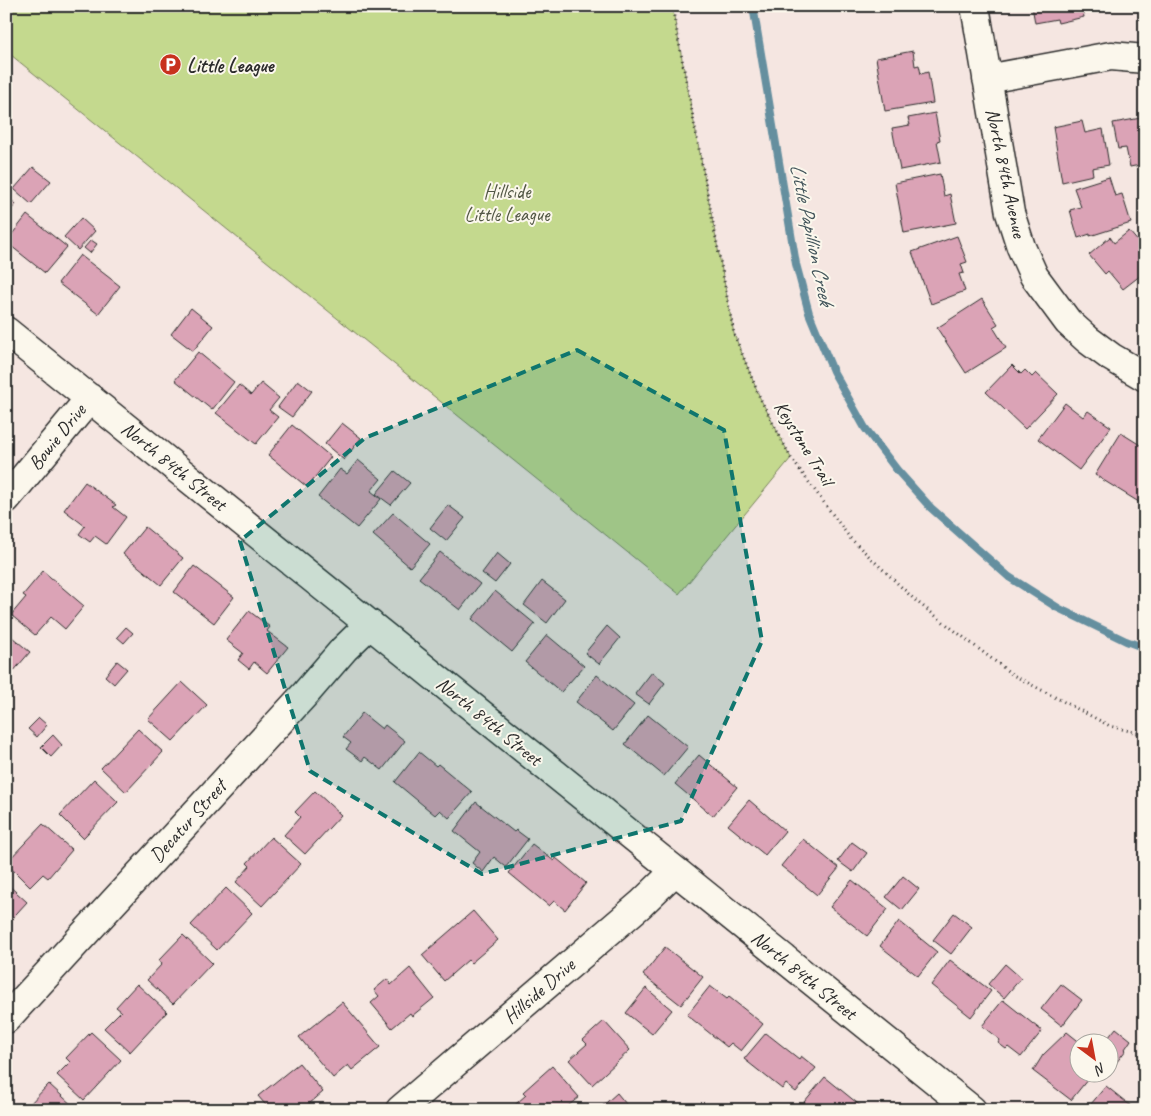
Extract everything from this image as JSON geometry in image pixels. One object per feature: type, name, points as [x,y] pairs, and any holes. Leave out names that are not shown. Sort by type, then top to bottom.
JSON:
[{"type":"street","name":"North 84th Avenue","points":[[975,6],[1010,213],[1021,247],[1034,276],[1068,322],[1111,357],[1145,377]]},
{"type":"street","points":[[987,79],[1111,56],[1145,59]]},
{"type":"street","name":"North 84th Street","points":[[6,331],[675,871],[960,1106]]},
{"type":"street","name":"Bowie Drive","points":[[6,500],[90,398]]},
{"type":"street","name":"Decatur Street","points":[[6,1020],[306,693],[344,648],[370,624]]},
{"type":"street","name":"Hillside Drive","points":[[400,1110],[641,904],[675,871]]},
{"type":"path","name":"Keystone Trail","points":[[672,6],[734,334],[760,398],[792,458],[850,538],[916,601],[1013,675],[1110,726],[1145,735]]},
{"type":"highlighted area","points":[[577,350],[724,430],[762,641],[681,821],[482,874],[310,771],[240,541],[365,438]]},
{"type":"green space","name":"Hillside Little League","points":[[6,6],[672,6],[734,334],[760,398],[791,458],[679,594],[6,51]]},
{"type":"building","points":[[1032,6],[1082,6],[1084,17],[1058,23],[1057,19],[1035,23]]},
{"type":"building","points":[[913,51],[915,66],[919,65],[921,74],[928,72],[933,103],[885,111],[876,58]]},
{"type":"building","points":[[935,113],[940,140],[937,141],[941,162],[900,170],[892,128],[910,125],[908,118]]},
{"type":"building","points":[[1141,118],[1141,122],[1145,122],[1145,164],[1130,167],[1126,148],[1118,149],[1113,123]]},
{"type":"building","points":[[1082,121],[1085,133],[1103,129],[1109,165],[1092,168],[1093,175],[1062,182],[1053,127]]},
{"type":"building","points":[[33,167],[51,181],[31,204],[14,189]]},
{"type":"building","points":[[940,174],[944,196],[950,194],[956,223],[904,233],[895,183]]},
{"type":"building","points":[[1109,177],[1115,196],[1122,194],[1131,223],[1078,238],[1070,210],[1081,207],[1074,188]]},
{"type":"building","points":[[6,196],[16,204],[6,216]]},
{"type":"building","points":[[27,215],[67,247],[45,273],[6,242]]},
{"type":"building","points":[[81,218],[95,231],[78,250],[64,237]]},
{"type":"building","points":[[1129,231],[1145,250],[1145,272],[1123,289],[1108,271],[1105,274],[1089,255],[1110,237],[1114,243]]},
{"type":"building","points":[[957,236],[967,262],[961,264],[964,273],[959,274],[965,291],[931,304],[912,252]]},
{"type":"building","points":[[91,240],[97,244],[90,253],[84,248]]},
{"type":"building","points":[[80,255],[120,286],[98,314],[58,283]]},
{"type":"building","points":[[982,299],[998,324],[993,327],[1006,348],[966,373],[937,328]]},
{"type":"building","points":[[191,308],[213,326],[193,351],[171,334]]},
{"type":"building","points":[[198,352],[234,382],[212,410],[175,380]]},
{"type":"building","points":[[1012,365],[1021,374],[1025,370],[1032,377],[1036,373],[1058,394],[1025,429],[986,392]]},
{"type":"building","points":[[298,380],[312,391],[292,417],[278,407]]},
{"type":"building","points":[[261,383],[279,398],[269,410],[278,417],[256,444],[216,413],[239,385],[251,395]]},
{"type":"building","points":[[1065,403],[1083,417],[1088,411],[1111,427],[1079,470],[1038,439]]},
{"type":"building","points":[[342,423],[361,438],[344,460],[325,444]]},
{"type":"building","points":[[292,425],[331,457],[307,487],[268,455]]},
{"type":"building","points":[[1121,433],[1145,448],[1142,453],[1145,455],[1145,499],[1142,504],[1095,475]]},
{"type":"building","points":[[358,460],[381,479],[371,491],[381,499],[357,528],[318,497],[340,469],[347,474]]},
{"type":"building","points":[[395,471],[410,483],[391,505],[376,494]]},
{"type":"building","points":[[85,482],[116,505],[113,507],[126,517],[106,544],[95,536],[90,542],[79,534],[85,526],[64,510]]},
{"type":"building","points":[[448,505],[465,518],[446,541],[430,528]]},
{"type":"building","points":[[393,513],[430,544],[410,567],[373,535]]},
{"type":"building","points":[[145,527],[183,558],[161,585],[123,554]]},
{"type":"building","points":[[440,552],[480,584],[460,610],[419,578]]},
{"type":"building","points":[[497,553],[510,564],[495,583],[482,573]]},
{"type":"building","points":[[194,566],[234,597],[214,623],[174,592]]},
{"type":"building","points":[[43,571],[84,606],[65,629],[51,617],[35,635],[11,615],[26,597],[23,595]]},
{"type":"building","points":[[542,581],[565,599],[547,623],[524,605]]},
{"type":"building","points":[[495,591],[535,624],[512,652],[472,619]]},
{"type":"building","points":[[249,611],[270,627],[267,631],[288,647],[267,673],[254,662],[249,669],[238,660],[243,653],[226,640]]},
{"type":"building","points":[[607,626],[620,638],[599,664],[585,653]]},
{"type":"building","points":[[126,627],[133,633],[124,643],[117,637]]},
{"type":"building","points":[[6,632],[30,652],[6,680]]},
{"type":"building","points":[[547,635],[584,666],[561,692],[525,662]]},
{"type":"building","points":[[117,661],[127,669],[114,684],[105,676]]},
{"type":"building","points":[[652,672],[665,683],[649,704],[635,694]]},
{"type":"building","points":[[597,675],[634,705],[613,731],[576,702]]},
{"type":"building","points":[[182,682],[207,705],[173,741],[148,719]]},
{"type":"building","points":[[362,713],[382,729],[385,725],[405,741],[382,770],[365,757],[362,761],[346,749],[351,743],[343,737]]},
{"type":"building","points":[[648,715],[688,747],[664,776],[625,744]]},
{"type":"building","points":[[39,718],[47,725],[37,737],[28,729]]},
{"type":"building","points":[[138,729],[163,752],[126,792],[101,768]]},
{"type":"building","points":[[53,735],[62,745],[51,757],[41,747]]},
{"type":"building","points":[[419,752],[436,766],[438,764],[472,792],[449,818],[440,810],[435,815],[395,782]]},
{"type":"building","points":[[699,755],[737,787],[713,816],[675,784]]},
{"type":"building","points":[[94,779],[118,802],[83,838],[60,815]]},
{"type":"building","points":[[315,791],[341,815],[305,854],[284,835],[300,817],[295,812]]},
{"type":"building","points":[[749,800],[785,831],[765,855],[728,825]]},
{"type":"building","points":[[476,802],[514,832],[516,830],[528,839],[506,867],[494,857],[483,872],[472,863],[480,852],[454,831]]},
{"type":"building","points":[[43,824],[72,850],[48,878],[43,874],[30,887],[6,863]]},
{"type":"building","points":[[271,837],[301,864],[262,906],[236,882],[250,866],[247,863]]},
{"type":"building","points":[[803,839],[839,868],[817,895],[781,866]]},
{"type":"building","points":[[852,842],[867,853],[853,872],[838,861]]},
{"type":"building","points":[[532,844],[554,861],[556,858],[586,883],[565,910],[554,901],[549,906],[509,873]]},
{"type":"building","points":[[903,876],[919,889],[902,910],[886,897]]},
{"type":"building","points":[[852,880],[888,909],[867,936],[830,907]]},
{"type":"building","points":[[6,883],[27,902],[6,925]]},
{"type":"building","points":[[226,888],[252,913],[217,950],[191,925]]},
{"type":"building","points":[[473,911],[498,940],[471,963],[468,960],[444,981],[422,955]]},
{"type":"building","points":[[954,913],[972,927],[951,954],[933,940]]},
{"type":"building","points":[[899,921],[937,952],[918,976],[880,946]]},
{"type":"building","points":[[183,935],[212,963],[173,1004],[147,980],[162,964],[159,960]]},
{"type":"building","points":[[665,947],[703,977],[681,1005],[643,975]]},
{"type":"building","points":[[950,960],[991,991],[971,1017],[931,985]]},
{"type":"building","points":[[1005,964],[1021,978],[1004,998],[988,984]]},
{"type":"building","points":[[410,968],[434,998],[412,1016],[410,1013],[392,1028],[371,1003],[379,996],[374,990],[387,979],[391,985]]},
{"type":"building","points":[[137,984],[167,1012],[130,1052],[104,1028],[121,1011],[116,1007]]},
{"type":"building","points":[[1061,984],[1082,1000],[1062,1026],[1041,1009]]},
{"type":"building","points":[[710,986],[727,999],[729,997],[763,1024],[741,1051],[731,1043],[727,1047],[687,1015]]},
{"type":"building","points":[[646,988],[672,1010],[652,1034],[626,1013]]},
{"type":"building","points":[[1003,1000],[1042,1031],[1021,1057],[1008,1047],[1006,1049],[998,1043],[1000,1040],[982,1026]]},
{"type":"building","points":[[342,1002],[380,1047],[352,1070],[348,1065],[333,1078],[299,1037]]},
{"type":"building","points":[[604,1021],[630,1050],[592,1085],[569,1060],[587,1044],[583,1040]]},
{"type":"building","points":[[1116,1028],[1131,1040],[1118,1060],[1118,1034],[1111,1034]]},
{"type":"building","points":[[91,1032],[121,1060],[84,1100],[57,1075],[70,1062],[66,1058]]},
{"type":"building","points":[[1067,1032],[1070,1034],[1068,1084],[1084,1084],[1071,1100],[1033,1071],[1043,1055]]},
{"type":"building","points":[[766,1033],[799,1059],[801,1056],[816,1068],[796,1092],[786,1084],[782,1089],[744,1059]]},
{"type":"building","points":[[299,1063],[323,1092],[302,1110],[296,1108],[294,1110],[270,1110],[258,1096]]},
{"type":"building","points":[[552,1066],[579,1097],[563,1110],[509,1110],[526,1095],[523,1092]]},
{"type":"building","points":[[825,1077],[862,1107],[860,1110],[813,1110],[804,1102]]},
{"type":"building","points":[[49,1084],[75,1108],[74,1110],[24,1110]]},
{"type":"building","points":[[1106,1086],[1136,1110],[1086,1110]]},
{"type":"building","points":[[617,1093],[631,1110],[598,1110]]},
{"type":"waterway","name":"Little Papillion Creek","points":[[753,6],[796,264],[809,313],[833,371],[865,428],[897,470],[931,508],[1009,577],[1058,608],[1126,641],[1145,648]]},
{"type":"place","name":"Little League","points":[[171,65]]}]
